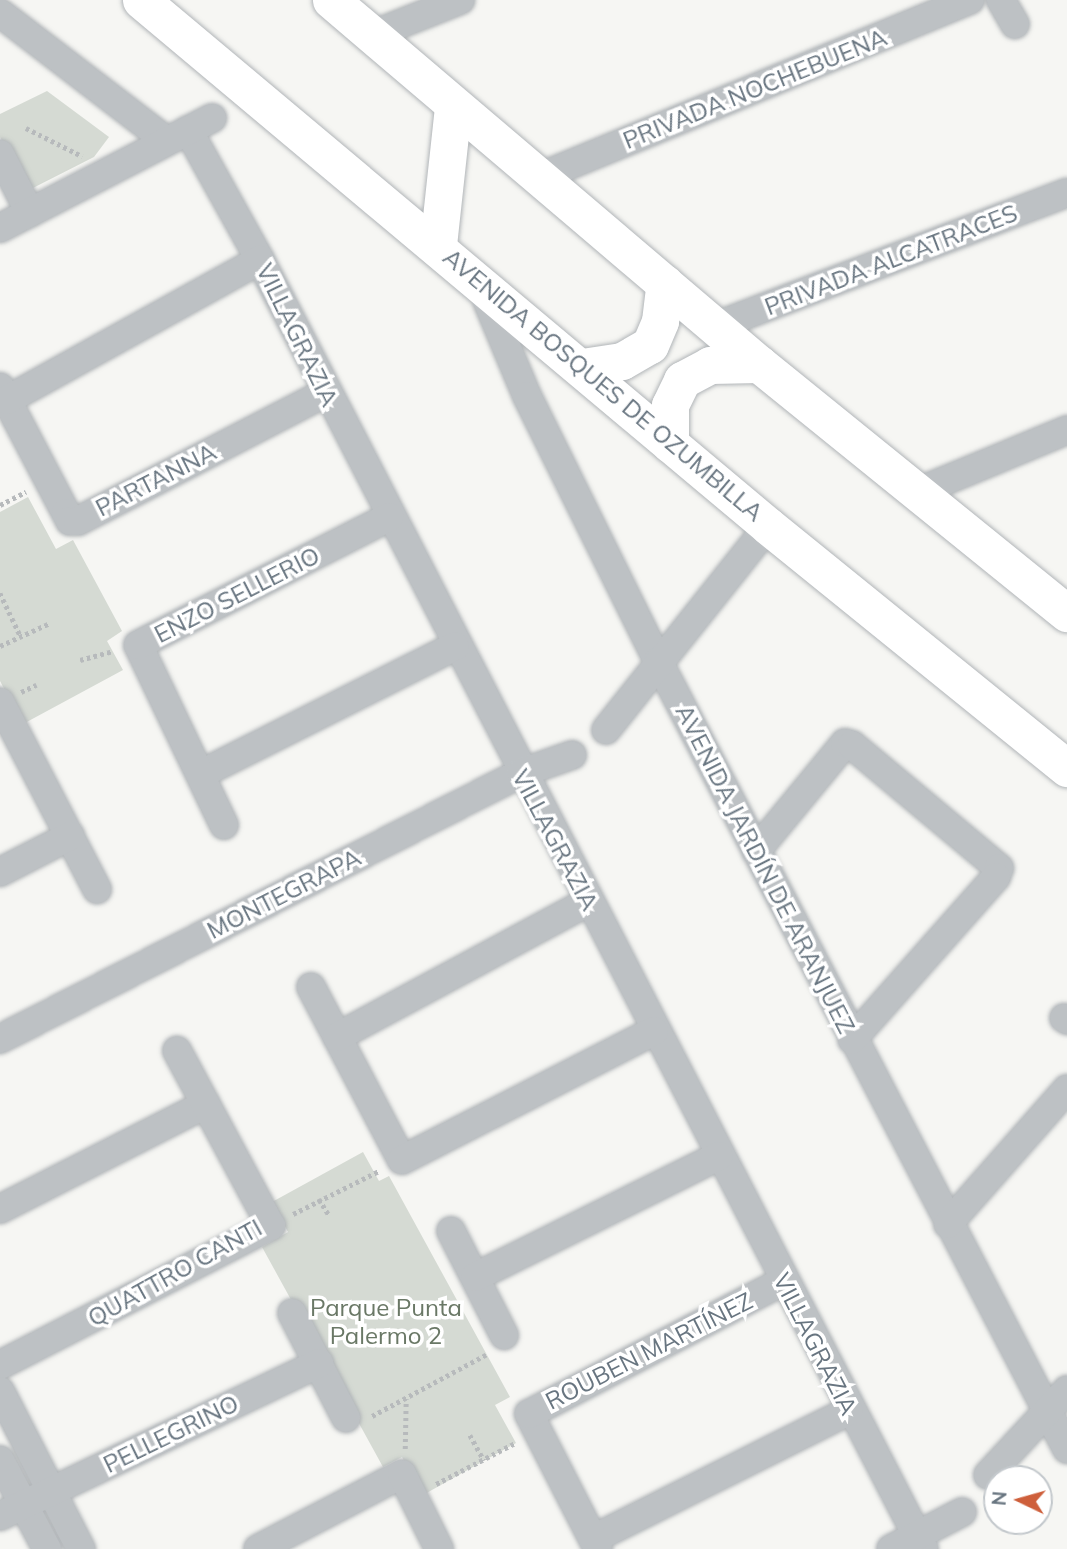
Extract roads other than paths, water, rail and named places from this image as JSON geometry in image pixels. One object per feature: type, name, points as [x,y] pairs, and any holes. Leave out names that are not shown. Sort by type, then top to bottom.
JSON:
[{"type":"main road","name":"AVENIDA BOSQUES DE OZUMBILLA","points":[[141,0],[438,245],[768,526],[1067,768]]},
{"type":"main road","points":[[331,0],[453,107],[540,177],[759,363],[1067,612]]},
{"type":"main road","points":[[438,245],[453,107]]},
{"type":"main road","points":[[582,368],[622,361],[650,345],[660,321],[665,283]]},
{"type":"main road","points":[[670,444],[670,405],[682,380],[710,365],[759,363]]},
{"type":"street","name":"PRIVADA NOCHEBUENA","points":[[540,177],[970,0]]},
{"type":"street","points":[[372,35],[451,2]]},
{"type":"street","points":[[0,13],[189,130]]},
{"type":"street","points":[[0,228],[189,130]]},
{"type":"street","name":"VILLAGRAZIA","points":[[189,130],[260,260],[455,646],[849,1410],[920,1542]]},
{"type":"street","points":[[0,154],[30,213]]},
{"type":"street","name":"PRIVADA ALCATRACES","points":[[716,326],[1067,193]]},
{"type":"street","name":"PARTANNA","points":[[260,260],[3,393],[65,513],[70,520],[78,521],[326,393]]},
{"type":"street","name":"AVENIDA JARDÍN DE ARANJUEZ","points":[[479,281],[527,396],[658,660],[852,1040],[1067,1450]]},
{"type":"street","points":[[920,491],[1067,430]]},
{"type":"street","name":"ENZO SELLERIO","points":[[224,825],[203,773],[138,645],[389,517]]},
{"type":"street","points":[[606,730],[658,660],[768,526]]},
{"type":"street","points":[[203,773],[455,646]]},
{"type":"street","points":[[0,702],[97,889]]},
{"type":"street","points":[[756,851],[845,743],[863,753],[999,868],[996,877],[852,1040]]},
{"type":"street","name":"MONTEGRAPA","points":[[0,1039],[521,773],[572,755]]},
{"type":"street","points":[[0,872],[70,836]]},
{"type":"street","points":[[337,1037],[588,902]]},
{"type":"street","points":[[311,987],[402,1160],[654,1031]]},
{"type":"street","name":"QUATTRO CANTI","points":[[0,1365],[271,1226],[177,1051]]},
{"type":"street","points":[[948,1224],[1067,1089]]},
{"type":"street","points":[[0,1209],[206,1104]]},
{"type":"street","points":[[475,1277],[719,1156]]},
{"type":"street","points":[[451,1231],[504,1335]]},
{"type":"street","name":"ROUBEN MARTÍNEZ","points":[[783,1282],[529,1414],[595,1544],[849,1410]]},
{"type":"street","points":[[292,1313],[346,1418]]},
{"type":"street","name":"PELLEGRINO","points":[[11,1510],[319,1363]]},
{"type":"street","points":[[998,1465],[1067,1390]]},
{"type":"street","points":[[0,1391],[82,1549]]},
{"type":"street","points":[[0,1460],[11,1510],[47,1549]]},
{"type":"street","points":[[258,1549],[407,1485],[439,1549]]},
{"type":"street","points":[[891,1549],[920,1542],[962,1512]]},
{"type":"park label","name":"Parque Punta Palermo 2","points":[[386,1322]]}]
